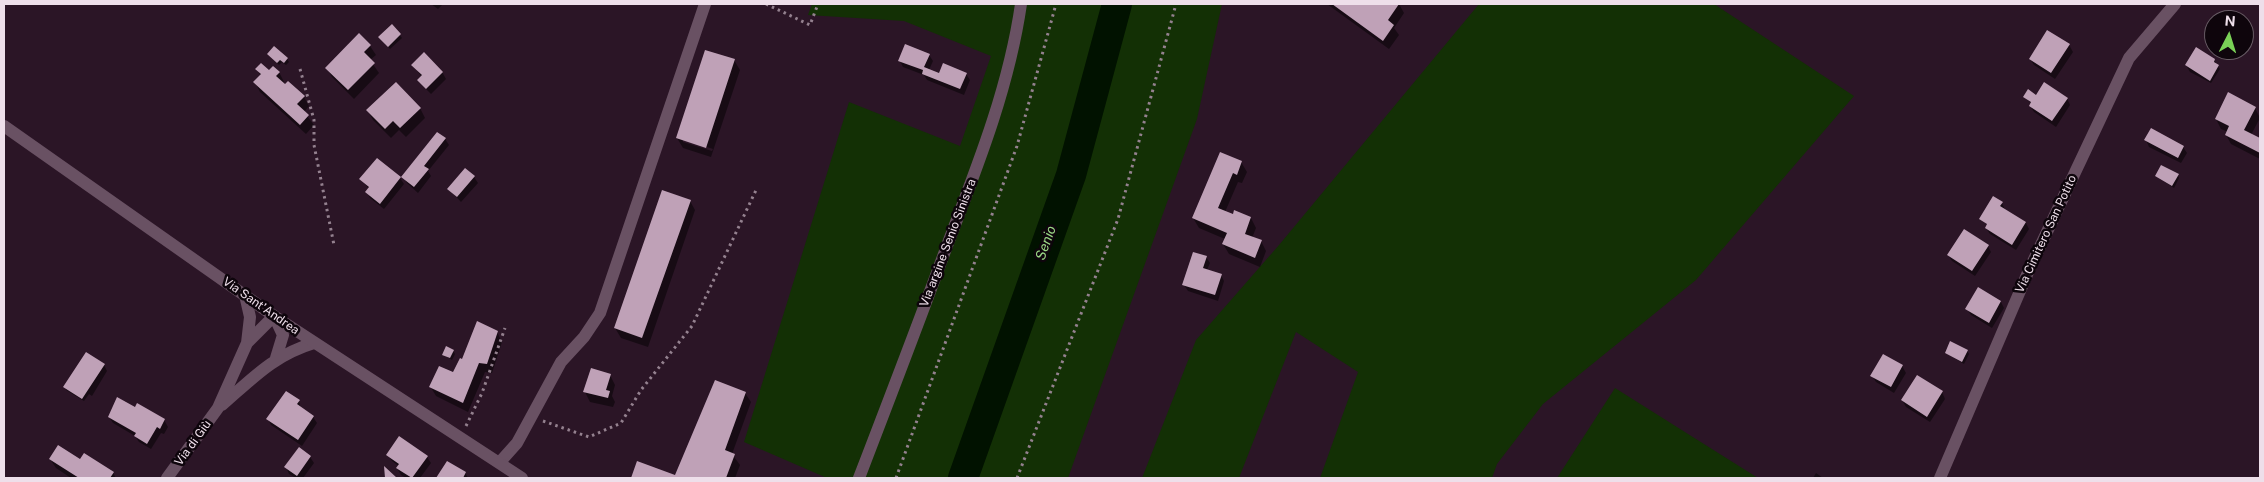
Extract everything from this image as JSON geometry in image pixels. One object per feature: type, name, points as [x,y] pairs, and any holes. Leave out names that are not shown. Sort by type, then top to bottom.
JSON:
[{"type":"street","points":[[500,462],[517,443],[561,362],[584,337],[600,313],[705,4]]},
{"type":"street","name":"Via argine Senio Sinistra","points":[[860,478],[967,195],[1002,95],[1012,58],[1021,4]]},
{"type":"street","name":"Via Cimitero San Potito","points":[[1940,478],[2028,270],[2129,58],[2175,4]]},
{"type":"street","name":"Via Sant'Andrea","points":[[4,126],[274,316],[522,478]]},
{"type":"street","name":"Via di Giù","points":[[167,478],[218,408],[247,343],[250,317],[245,295]]},
{"type":"street","points":[[274,316],[283,335],[276,358]]},
{"type":"street","name":"Via di Giù","points":[[247,343],[274,316]]},
{"type":"street","name":"Via di Giù","points":[[218,408],[276,358],[294,349],[314,343]]},
{"type":"path","points":[[766,4],[810,25],[818,4]]},
{"type":"path","points":[[896,478],[1017,146],[1056,4]]},
{"type":"path","points":[[1017,478],[1118,219],[1176,4]]},
{"type":"path","points":[[300,70],[314,120],[314,145],[334,245]]},
{"type":"path","points":[[531,417],[590,437],[621,423],[641,390],[692,326],[757,188]]},
{"type":"path","points":[[460,438],[482,393],[505,328]]},
{"type":"green space","points":[[812,4],[1222,4],[1197,119],[1068,478],[827,478],[744,442],[849,102],[960,146],[991,56],[904,21],[808,15]]},
{"type":"green space","points":[[1479,4],[1714,4],[1854,96],[1696,280],[1543,404],[1497,464],[1492,478],[1320,478],[1358,372],[1296,332],[1239,478],[1142,478],[1196,340],[1279,245]]},
{"type":"green space","points":[[1615,388],[1758,478],[1557,478]]},
{"type":"building","points":[[1332,4],[1399,4],[1388,20],[1394,25],[1383,41]]},
{"type":"building","points":[[392,24],[401,34],[388,47],[378,37]]},
{"type":"building","points":[[2047,30],[2070,44],[2051,73],[2029,59]]},
{"type":"building","points":[[359,33],[371,45],[364,52],[375,63],[348,90],[325,68]]},
{"type":"building","points":[[905,44],[930,54],[924,67],[939,73],[943,63],[967,73],[960,89],[922,74],[923,70],[898,61]]},
{"type":"building","points":[[274,46],[288,58],[284,63],[280,60],[277,63],[267,54]]},
{"type":"building","points":[[2196,47],[2204,52],[2204,60],[2215,60],[2214,62],[2219,65],[2210,81],[2185,65]]},
{"type":"building","points":[[705,50],[735,59],[706,148],[676,138]]},
{"type":"building","points":[[424,52],[443,72],[426,89],[417,80],[422,75],[411,65]]},
{"type":"building","points":[[261,63],[269,70],[273,66],[280,72],[276,76],[285,84],[288,81],[305,96],[297,104],[309,115],[300,125],[253,82],[261,74],[255,69]]},
{"type":"building","points":[[396,82],[421,108],[400,128],[393,121],[385,129],[366,110]]},
{"type":"building","points":[[2044,82],[2068,98],[2052,121],[2029,106],[2031,102],[2023,97],[2028,89],[2036,95]]},
{"type":"building","points":[[2228,92],[2256,107],[2244,130],[2260,138],[2260,153],[2225,135],[2229,126],[2215,119]]},
{"type":"building","points":[[2151,128],[2184,146],[2178,158],[2144,140]]},
{"type":"building","points":[[437,132],[446,138],[424,166],[429,169],[414,187],[401,177]]},
{"type":"building","points":[[1220,152],[1242,161],[1237,175],[1233,173],[1218,208],[1233,214],[1234,210],[1251,217],[1245,234],[1262,240],[1255,258],[1222,244],[1227,233],[1192,218]]},
{"type":"building","points":[[377,158],[401,177],[380,204],[365,192],[369,187],[359,179]]},
{"type":"building","points":[[2161,165],[2179,174],[2172,186],[2155,176]]},
{"type":"building","points":[[465,168],[475,176],[457,197],[447,189]]},
{"type":"building","points":[[662,190],[691,200],[642,338],[614,328]]},
{"type":"building","points":[[1993,196],[2003,202],[2000,206],[2026,222],[2012,245],[1985,228],[1987,224],[1979,219]]},
{"type":"building","points":[[1964,229],[1989,245],[1972,271],[1947,255]]},
{"type":"building","points":[[1193,252],[1207,256],[1203,268],[1222,274],[1215,295],[1182,285]]},
{"type":"building","points":[[1978,287],[2001,301],[1989,323],[1965,309]]},
{"type":"building","points":[[477,321],[498,331],[487,364],[479,363],[463,403],[429,387],[439,366],[453,372],[460,358],[462,359]]},
{"type":"building","points":[[1950,341],[1968,350],[1962,362],[1945,353]]},
{"type":"building","points":[[446,346],[454,350],[450,358],[442,355]]},
{"type":"building","points":[[86,352],[105,364],[82,399],[63,387]]},
{"type":"building","points":[[1883,354],[1903,365],[1891,387],[1870,376]]},
{"type":"building","points":[[591,368],[611,374],[606,390],[610,391],[608,398],[583,392]]},
{"type":"building","points":[[1917,375],[1943,391],[1927,417],[1901,400]]},
{"type":"building","points":[[715,380],[746,392],[725,450],[735,454],[726,478],[631,478],[637,461],[675,475]]},
{"type":"building","points":[[286,391],[300,400],[297,404],[314,416],[298,440],[266,419]]},
{"type":"building","points":[[117,397],[135,407],[137,403],[165,419],[160,429],[157,427],[147,444],[134,436],[136,433],[108,417]]},
{"type":"building","points":[[399,436],[428,456],[412,478],[396,468],[399,464],[386,455]]},
{"type":"building","points":[[58,445],[80,459],[84,453],[114,472],[110,478],[79,478],[49,459]]},
{"type":"building","points":[[299,447],[311,456],[297,476],[284,467]]},
{"type":"building","points":[[447,461],[466,472],[463,478],[436,478]]},
{"type":"building","points":[[384,466],[397,478],[385,478]]},
{"type":"waterway","name":"Senio","points":[[963,478],[1071,175],[1117,4]]}]
